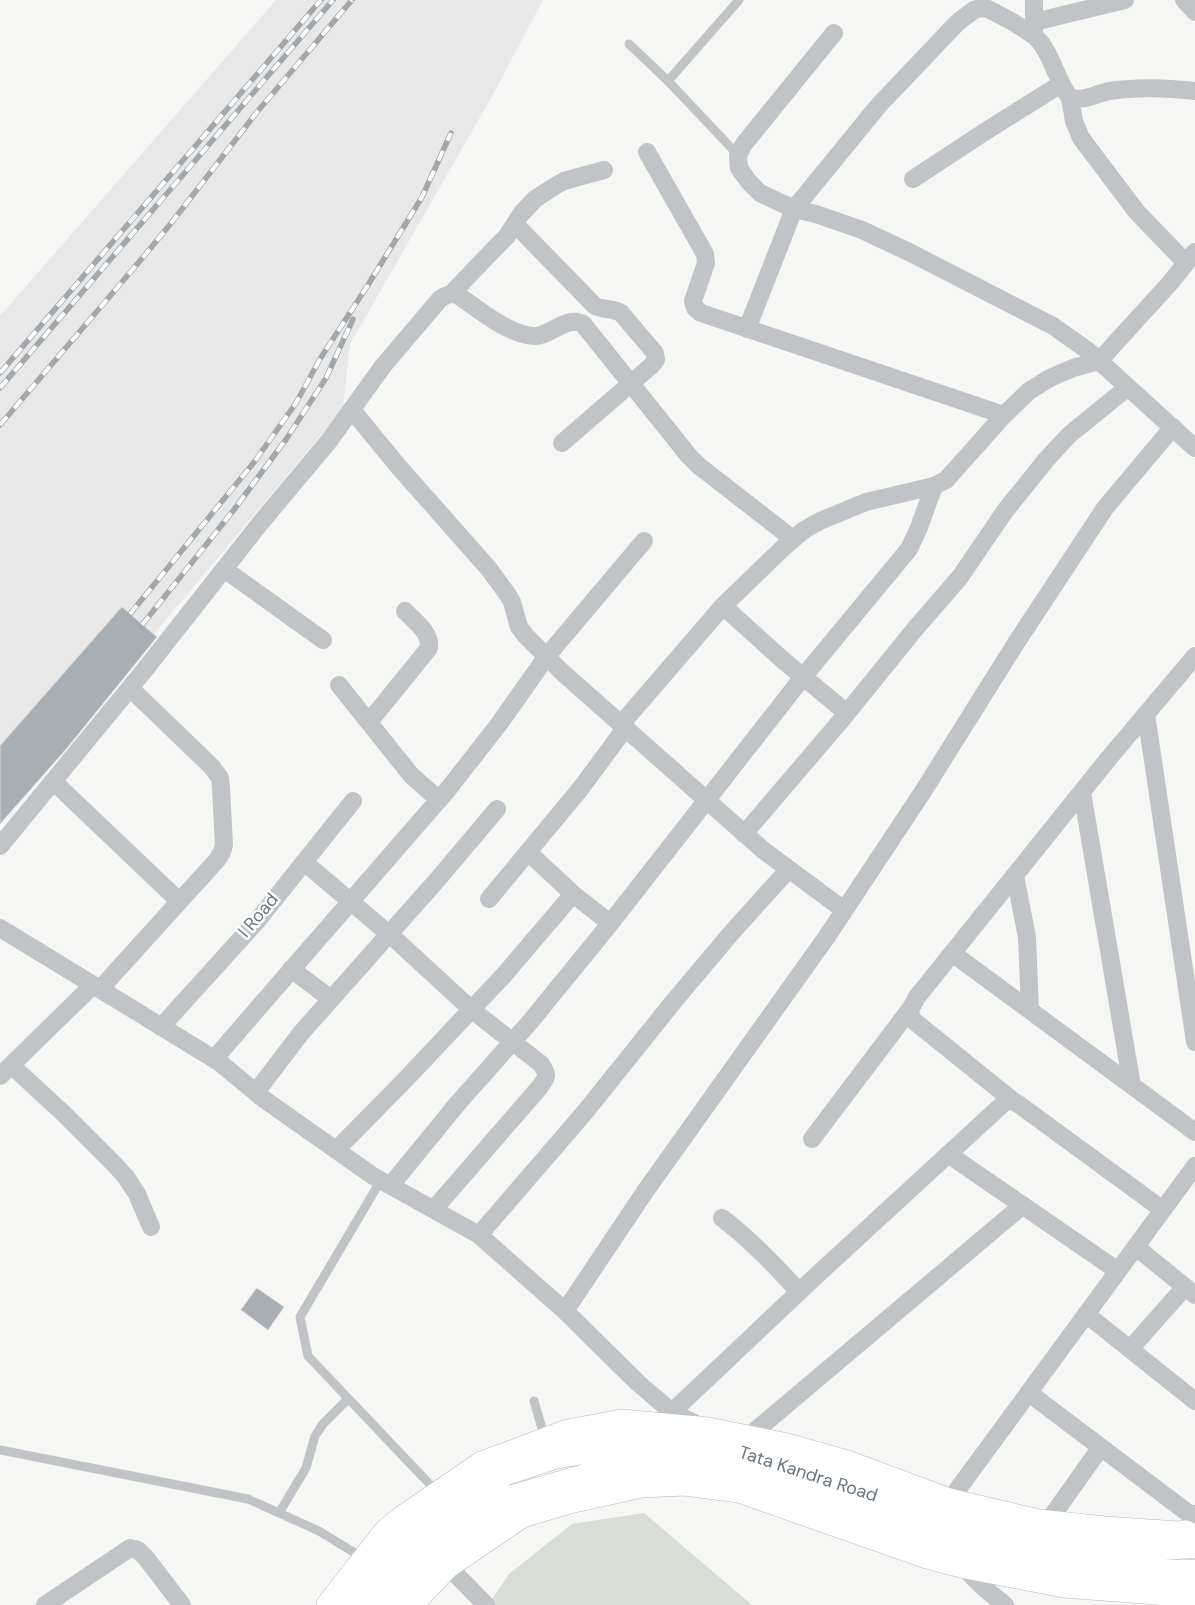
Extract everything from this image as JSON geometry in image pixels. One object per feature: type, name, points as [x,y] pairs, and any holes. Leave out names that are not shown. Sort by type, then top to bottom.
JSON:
[{"type":"main road","name":"Tata Kandra Road","points":[[355,1605],[374,1579],[424,1542],[503,1472],[550,1448],[640,1440],[686,1440],[751,1446],[1045,1559],[1140,1573],[1195,1574]]},
{"type":"main road","name":"Tata Kandra Road","points":[[384,1605],[424,1542],[506,1501],[610,1471],[668,1463],[745,1471],[847,1510],[942,1519],[1049,1536],[1141,1546],[1195,1544]]},
{"type":"street","points":[[489,899],[581,788],[624,725],[723,606],[793,539],[820,521],[866,502],[934,486],[946,480],[1004,415],[1029,391],[1050,378],[1073,368],[1099,361],[1170,283],[1190,258],[1136,211],[1081,138],[1065,91],[1034,29],[1034,0]]},
{"type":"street","points":[[747,328],[794,209],[878,105],[958,22],[974,10],[981,8],[988,9],[1034,29],[1125,0]]},
{"type":"street","points":[[1184,0],[1195,12]]},
{"type":"street","points":[[834,33],[744,144],[738,156],[739,168],[749,182],[760,193],[794,209],[816,214],[853,227],[911,252],[1052,326],[1087,350],[1195,448]]},
{"type":"street","points":[[1065,91],[1077,100],[1113,90],[1136,88],[1195,92]]},
{"type":"street","points":[[913,180],[986,131],[1065,91]]},
{"type":"street","points":[[647,152],[705,254],[706,263],[693,301],[695,308],[701,314],[1004,415]]},
{"type":"street","points":[[452,294],[498,245],[528,206],[564,181],[604,170]]},
{"type":"street","points":[[515,224],[595,306],[616,310],[621,313],[656,353],[656,360],[651,366],[562,443]]},
{"type":"street","points":[[0,846],[130,688],[262,521],[329,441],[383,366],[440,298],[446,295],[460,296],[501,325],[526,335],[536,336],[544,334],[572,321],[578,321],[583,324],[676,441],[699,466],[793,539]]},
{"type":"street","points":[[744,834],[960,577],[1005,511],[1046,460],[1069,435],[1128,387]]},
{"type":"street","points":[[352,410],[398,466],[489,569],[512,602],[519,627],[562,672],[624,725],[744,834],[844,910]]},
{"type":"street","points":[[565,1311],[644,1193],[844,910],[922,793],[1016,643],[1106,508],[1173,428]]},
{"type":"street","points":[[386,1183],[513,1041],[610,923],[804,677],[909,549],[934,486]]},
{"type":"street","points":[[214,1058],[439,800],[499,724],[547,656],[644,541]]},
{"type":"street","points":[[224,569],[323,640]]},
{"type":"street","points":[[723,606],[847,713]]},
{"type":"street","points":[[369,722],[429,648],[428,634],[404,611]]},
{"type":"street","points":[[812,1139],[911,1008],[917,997],[1082,792],[1195,656]]},
{"type":"street","points":[[340,685],[412,776],[439,800]]},
{"type":"street","points":[[130,688],[212,767],[220,778],[224,845],[222,852],[179,901],[96,987],[5,1070],[63,1113],[120,1171],[137,1194],[151,1227]]},
{"type":"street","points":[[1146,714],[1195,1042]]},
{"type":"street","points":[[54,781],[179,901]]},
{"type":"street","points":[[1082,792],[1132,1086]]},
{"type":"street","name":"I Road","points":[[161,1027],[257,921],[353,802]]},
{"type":"street","points":[[256,1092],[301,1033],[497,810]]},
{"type":"street","points":[[528,852],[573,894],[610,923]]},
{"type":"street","points":[[304,862],[388,934],[472,1010],[541,1064],[547,1073],[546,1078],[434,1209]]},
{"type":"street","points":[[479,1234],[585,1112],[721,945],[789,869]]},
{"type":"street","points":[[1015,876],[1027,937],[1030,1010]]},
{"type":"street","points":[[336,1150],[504,976],[573,894]]},
{"type":"street","points":[[0,928],[214,1058],[256,1092],[336,1150],[386,1183],[479,1234],[565,1311],[638,1382],[672,1412],[708,1430],[751,1446],[1023,1205]]},
{"type":"street","points":[[952,953],[1195,1132]]},
{"type":"street","points":[[291,969],[331,999]]},
{"type":"street","points":[[911,1008],[910,1017],[914,1022],[1012,1100],[1163,1210]]},
{"type":"street","points":[[672,1412],[948,1154],[1004,1103],[1012,1100]]},
{"type":"street","points":[[948,1154],[1118,1271]]},
{"type":"street","points":[[942,1519],[1029,1393],[1195,1166]]},
{"type":"street","points":[[722,1218],[763,1253],[799,1292]]},
{"type":"street","points":[[1130,1349],[1190,1291],[1136,1247]]},
{"type":"street","points":[[1086,1314],[1195,1401]]},
{"type":"street","points":[[1029,1393],[1188,1513],[1195,1514]]},
{"type":"street","points":[[410,1605],[424,1542],[438,1493],[482,1464],[550,1448],[568,1432],[622,1422],[708,1430]]},
{"type":"street","points":[[1047,1523],[1101,1447]]},
{"type":"street","points":[[329,1605],[386,1532],[424,1542],[569,1501],[641,1485],[685,1483],[739,1490],[927,1556],[961,1565],[1064,1585],[1195,1595]]},
{"type":"street","points":[[942,1519],[1047,1523],[1178,1534],[1195,1531]]},
{"type":"street","points":[[942,1519],[961,1565],[984,1588],[1005,1605]]},
{"type":"street","points":[[424,1542],[486,1605]]},
{"type":"street","points":[[44,1605],[130,1548],[138,1550],[146,1558],[182,1605]]},
{"type":"lane","points":[[668,81],[739,0]]},
{"type":"lane","points":[[629,44],[668,81],[738,156]]},
{"type":"lane","points":[[386,1183],[300,1317],[308,1356],[438,1493]]},
{"type":"lane","points":[[279,1513],[306,1468],[315,1436],[323,1424],[348,1399]]},
{"type":"lane","points":[[534,1401],[550,1448]]},
{"type":"lane","points":[[0,1450],[248,1499],[319,1531],[365,1559]]},
{"type":"shaded area","points":[[276,0],[543,0],[491,98],[350,344],[343,409],[0,817],[0,316]]},
{"type":"shaded area","points":[[644,1513],[752,1605],[488,1605],[509,1574],[572,1524]]},
{"type":"building","points":[[122,607],[157,637],[67,748],[0,824],[0,746]]},
{"type":"building","points":[[257,1288],[284,1307],[268,1330],[241,1310]]},
{"type":"railway","points":[[0,373],[321,0]]},
{"type":"railway","points":[[0,388],[333,0]]},
{"type":"railway","points":[[0,425],[145,255],[257,112],[352,0]]},
{"type":"railway","points":[[130,614],[255,461],[296,403],[320,359],[422,197],[451,133]]},
{"type":"railway","points":[[142,625],[233,511],[287,438],[326,378],[353,319]]}]
